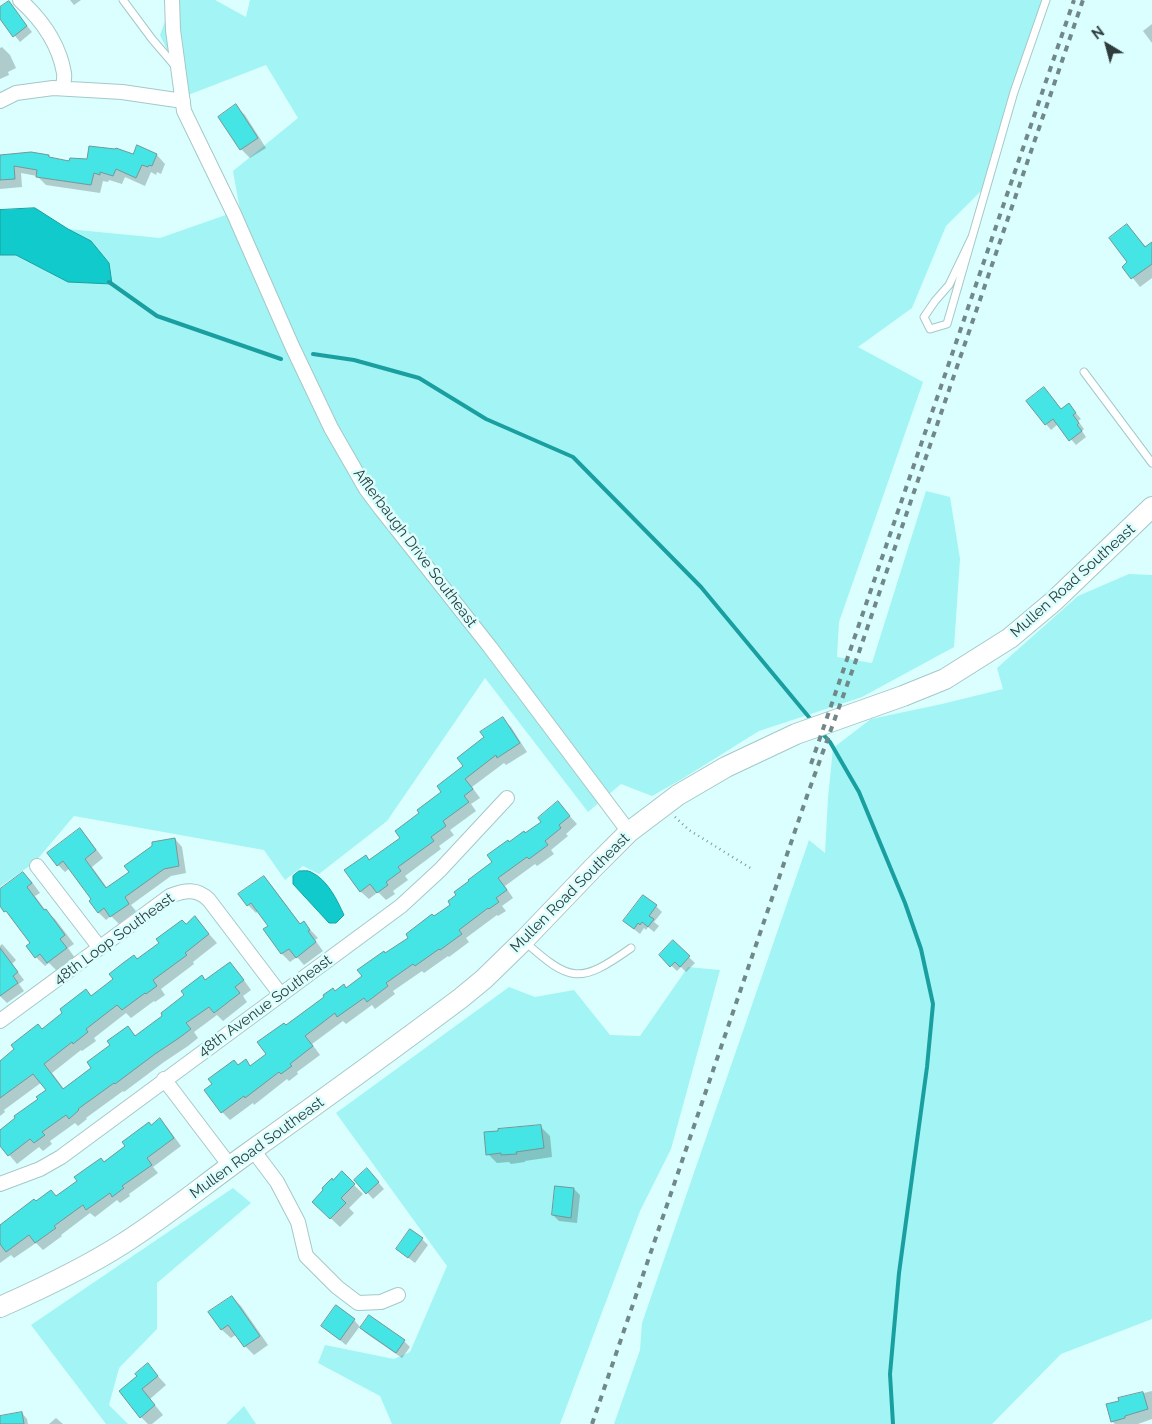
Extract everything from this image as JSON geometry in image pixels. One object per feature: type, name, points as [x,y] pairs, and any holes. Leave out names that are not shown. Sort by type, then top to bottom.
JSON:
[{"type":"street","points":[[20,0],[39,19],[58,54],[64,74],[63,88]]},
{"type":"street","name":"Afflerbaugh Drive Southeast","points":[[172,0],[173,30],[184,111],[234,214],[314,393],[361,481],[490,647],[629,832]]},
{"type":"street","points":[[0,101],[16,93],[63,88],[122,92],[183,101]]},
{"type":"street","name":"Mullen Road Southeast","points":[[0,1307],[97,1260],[125,1243],[461,998],[524,940],[629,832],[662,806],[726,767],[776,742],[903,696],[944,679],[1010,638],[1054,601],[1152,507]]},
{"type":"street","name":"48th Avenue Southeast","points":[[1,1182],[40,1169],[61,1157],[401,906],[440,870],[507,798]]},
{"type":"street","points":[[37,866],[100,948]]},
{"type":"street","name":"48th Loop Southeast","points":[[0,1022],[170,896],[185,891],[205,896],[209,900],[281,995]]},
{"type":"street","points":[[164,1080],[230,1166]]},
{"type":"street","points":[[253,1150],[277,1182],[298,1222],[306,1256],[358,1303],[382,1302],[398,1295]]},
{"type":"lane","points":[[123,0],[152,39],[178,69]]},
{"type":"lane","points":[[972,237],[950,285],[935,301],[924,317],[930,328],[947,324],[1014,92],[1046,0]]},
{"type":"lane","points":[[1084,372],[1152,464]]},
{"type":"lane","points":[[524,940],[547,961],[574,975],[596,970],[610,963],[631,948]]},
{"type":"path","points":[[662,806],[689,830],[752,869]]},
{"type":"shaded area","points":[[173,0],[215,0],[246,17],[250,0],[1047,0],[987,185],[946,226],[912,308],[858,347],[923,382],[839,622],[837,657],[872,663],[926,491],[950,497],[960,559],[954,647],[862,697],[759,731],[652,796],[621,784],[588,812],[485,678],[387,821],[319,874],[303,866],[285,880],[264,850],[74,816],[35,862],[0,887],[0,255],[16,255],[68,282],[111,284],[109,263],[91,241],[68,229],[160,238],[240,210],[233,171],[298,118],[266,65],[188,95],[160,35]]},
{"type":"shaded area","points":[[35,208],[91,241],[109,263],[112,284],[68,282],[16,255],[0,255],[0,210]]},
{"type":"shaded area","points":[[1129,574],[1152,575],[1152,1319],[1061,1354],[992,1424],[614,1424],[640,1350],[642,1323],[809,840],[825,853],[833,748],[871,719],[1003,689],[997,668],[1078,596]]},
{"type":"shaded area","points":[[299,871],[308,871],[327,885],[344,915],[336,923],[329,923],[293,884],[293,876]]},
{"type":"shaded area","points":[[688,967],[720,970],[671,1149],[640,1211],[560,1424],[392,1424],[380,1396],[318,1363],[325,1345],[394,1359],[410,1352],[447,1266],[336,1113],[509,987],[535,997],[574,990],[610,1035],[640,1036]]},
{"type":"shaded area","points":[[233,1188],[251,1203],[157,1283],[157,1329],[119,1368],[109,1405],[128,1424],[106,1424],[31,1325]]},
{"type":"shaded area","points":[[244,1406],[256,1424],[226,1424]]},
{"type":"building","points":[[9,1],[27,26],[13,37],[0,19],[0,7]]},
{"type":"building","points":[[236,104],[258,138],[240,150],[218,117]]},
{"type":"building","points":[[137,145],[157,154],[152,166],[142,165],[136,178],[116,169],[113,176],[100,172],[100,175],[94,173],[91,185],[36,177],[37,170],[14,166],[15,179],[0,180],[0,155],[31,152],[69,161],[70,158],[87,159],[89,146],[116,148],[133,154]]},
{"type":"building","points":[[1127,224],[1145,247],[1152,242],[1152,264],[1131,279],[1122,267],[1127,262],[1109,238]]},
{"type":"building","points":[[1044,387],[1061,409],[1069,403],[1076,413],[1073,415],[1082,431],[1069,441],[1053,419],[1045,425],[1026,401]]},
{"type":"building","points":[[503,717],[520,743],[497,758],[496,755],[465,779],[473,789],[464,796],[469,802],[443,821],[446,826],[431,837],[434,841],[398,867],[401,871],[386,882],[388,885],[377,893],[370,884],[360,892],[344,870],[366,855],[369,860],[400,838],[395,831],[419,813],[417,810],[441,792],[437,786],[463,766],[457,758],[484,737],[480,732]]},
{"type":"building","points":[[558,801],[570,816],[559,825],[561,828],[545,841],[548,845],[529,859],[527,857],[498,878],[507,890],[496,898],[499,902],[459,930],[462,934],[440,950],[415,966],[413,964],[386,983],[388,986],[367,1002],[364,998],[337,1017],[335,1013],[305,1036],[313,1046],[290,1064],[292,1066],[281,1074],[279,1072],[245,1098],[244,1096],[221,1113],[204,1090],[212,1084],[208,1079],[234,1060],[238,1065],[246,1059],[250,1066],[266,1054],[257,1042],[284,1023],[286,1025],[324,997],[323,995],[333,988],[335,991],[344,984],[346,988],[362,976],[357,970],[384,951],[385,953],[408,938],[406,934],[432,914],[434,916],[450,905],[448,901],[456,895],[454,892],[492,862],[487,855],[508,840],[509,842],[541,822],[538,818]]},
{"type":"building","points":[[80,828],[96,850],[85,859],[106,888],[129,872],[124,866],[152,846],[152,842],[175,838],[179,866],[164,869],[125,897],[129,904],[110,917],[104,908],[98,913],[89,901],[91,899],[63,861],[57,866],[47,853]]},
{"type":"building","points":[[23,872],[32,883],[27,887],[65,935],[60,939],[67,948],[47,963],[40,954],[35,958],[26,946],[30,943],[6,911],[4,912],[0,906],[0,889]]},
{"type":"building","points":[[264,876],[300,924],[304,921],[316,942],[296,958],[289,949],[281,954],[263,929],[268,926],[251,903],[247,906],[238,894]]},
{"type":"building","points":[[643,895],[657,905],[649,916],[654,919],[648,927],[642,922],[640,925],[638,923],[634,929],[623,921]]},
{"type":"building","points":[[195,916],[209,934],[185,953],[187,955],[153,980],[157,986],[122,1010],[117,1005],[86,1029],[88,1032],[44,1064],[63,1089],[91,1068],[87,1062],[110,1045],[107,1041],[128,1026],[135,1036],[162,1016],[161,1013],[184,995],[181,991],[202,975],[205,980],[230,962],[244,980],[235,987],[240,993],[214,1013],[209,1007],[186,1023],[191,1029],[179,1038],[78,1109],[69,1119],[66,1115],[42,1132],[45,1135],[34,1143],[30,1139],[8,1156],[0,1146],[0,1130],[15,1118],[14,1116],[38,1099],[36,1097],[46,1090],[33,1074],[0,1098],[0,1061],[14,1049],[11,1045],[38,1024],[42,1029],[62,1013],[60,1009],[86,989],[91,996],[113,979],[109,974],[123,963],[134,955],[137,959],[159,943],[156,939],[182,920],[186,924]]},
{"type":"building","points":[[673,940],[690,956],[680,967],[675,962],[670,967],[659,955]]},
{"type":"building","points":[[0,948],[18,972],[13,976],[18,983],[0,996]]},
{"type":"building","points":[[160,1118],[174,1138],[147,1158],[152,1165],[122,1186],[124,1188],[112,1197],[110,1193],[86,1210],[83,1205],[54,1226],[56,1228],[35,1243],[29,1235],[6,1252],[0,1244],[0,1225],[34,1199],[36,1201],[51,1190],[56,1196],[77,1181],[74,1177],[101,1158],[104,1162],[125,1146],[122,1142],[149,1122],[151,1125]]},
{"type":"building","points":[[541,1125],[544,1148],[516,1152],[517,1154],[501,1155],[501,1153],[486,1155],[484,1132]]},
{"type":"building","points":[[367,1168],[379,1182],[366,1194],[354,1180]]},
{"type":"building","points":[[342,1171],[355,1184],[341,1198],[346,1203],[330,1219],[312,1202],[323,1190],[322,1188]]},
{"type":"building","points":[[555,1186],[574,1188],[571,1218],[552,1215]]},
{"type":"building","points":[[410,1229],[423,1238],[408,1258],[396,1249]]},
{"type":"building","points":[[232,1296],[260,1336],[244,1347],[228,1325],[221,1330],[208,1312]]},
{"type":"building","points":[[336,1305],[355,1319],[340,1340],[321,1326]]},
{"type":"building","points":[[369,1315],[405,1340],[396,1353],[360,1328]]},
{"type":"building","points":[[148,1363],[158,1376],[142,1389],[155,1405],[140,1418],[119,1391],[137,1376],[135,1374]]},
{"type":"building","points":[[1143,1392],[1148,1409],[1111,1422],[1106,1404],[1119,1401],[1118,1398]]},
{"type":"building","points":[[22,1412],[24,1424],[0,1424],[0,1416]]},
{"type":"waterway","points":[[109,282],[157,316],[281,359]]},
{"type":"waterway","points":[[313,354],[354,360],[419,378],[486,419],[573,457],[701,587],[813,722]]},
{"type":"waterway","points":[[820,731],[830,742],[859,792],[905,903],[921,949],[933,1004],[927,1067],[899,1273],[890,1374],[893,1424]]},
{"type":"railway","points":[[811,764],[1074,0]]},
{"type":"railway","points":[[592,1424],[1083,0]]}]
